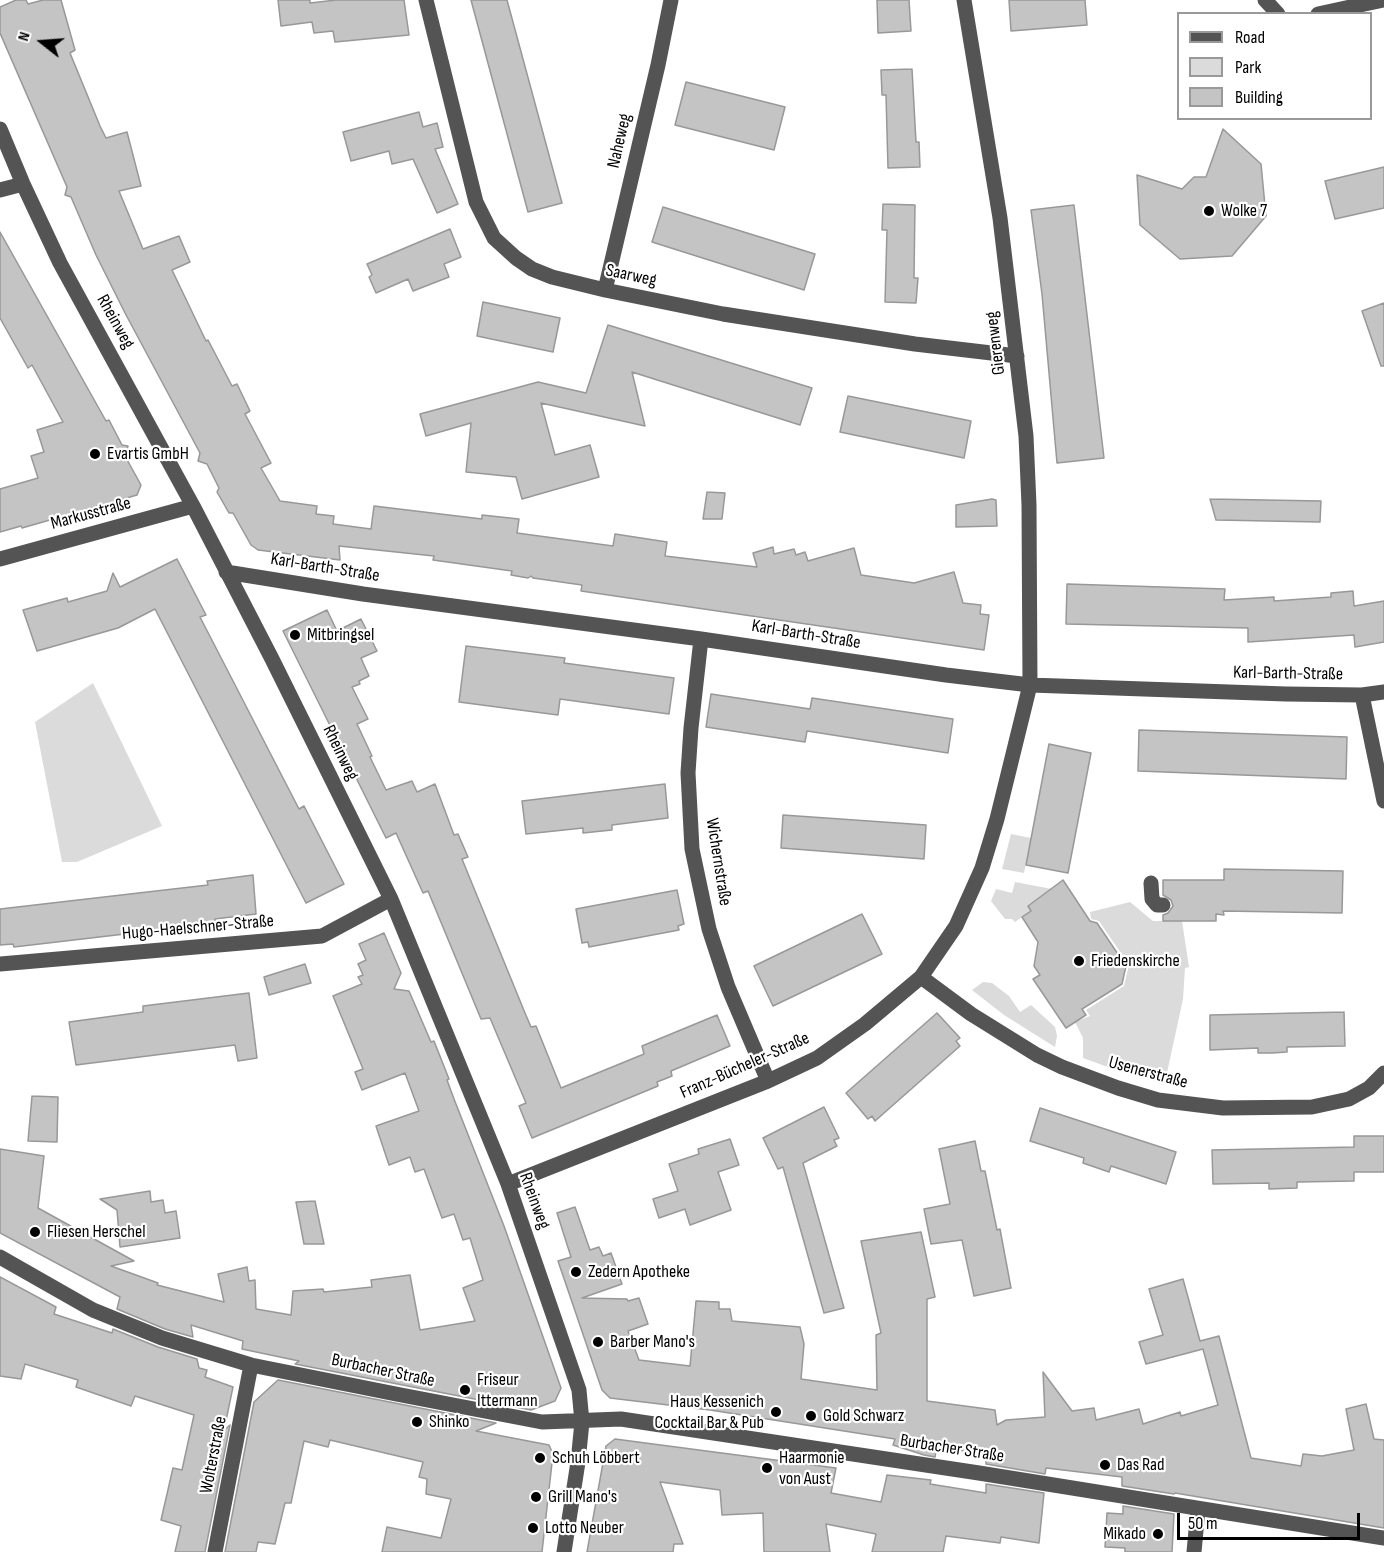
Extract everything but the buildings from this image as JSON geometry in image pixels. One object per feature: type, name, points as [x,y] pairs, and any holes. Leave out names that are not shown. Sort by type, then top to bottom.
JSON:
[{"type":"street","name":"Saarweg","points":[[426,0],[476,202],[494,238],[532,269],[552,277],[605,290],[723,314],[824,331],[1017,356]]},
{"type":"street","name":"Naheweg","points":[[605,290],[671,0]]},
{"type":"street","name":"Gierenweg","points":[[963,0],[1000,218],[1026,436],[1029,505],[1030,685]]},
{"type":"street","points":[[1265,0],[1276,12]]},
{"type":"street","points":[[1327,12],[1383,0]]},
{"type":"street","name":"Rheinweg","points":[[0,129],[60,263],[193,506],[391,899],[508,1184],[579,1390],[582,1422],[564,1552]]},
{"type":"street","points":[[0,190],[23,184]]},
{"type":"street","name":"Markusstraße","points":[[0,559],[193,506]]},
{"type":"street","name":"Karl-Barth-Straße","points":[[226,572],[363,594],[1030,685],[1362,695],[1384,692]]},
{"type":"street","name":"Wichernstraße","points":[[701,639],[688,773],[692,849],[709,929],[728,987],[768,1081]]},
{"type":"street","name":"Franz-Bücheler-Straße","points":[[508,1184],[768,1081],[817,1058],[865,1024],[921,977],[956,926],[982,868],[997,819],[1030,685]]},
{"type":"street","points":[[1362,695],[1384,801]]},
{"type":"street","points":[[1151,883],[1152,899],[1157,905],[1163,905]]},
{"type":"street","name":"Hugo-Haelschner-Straße","points":[[0,964],[322,936],[391,899]]},
{"type":"street","name":"Usenerstraße","points":[[921,977],[971,1014],[1037,1055],[1118,1088],[1158,1100],[1223,1108],[1312,1107],[1349,1099],[1369,1088],[1384,1073]]},
{"type":"street","name":"Burbacher Straße","points":[[0,1257],[93,1310],[122,1323],[162,1338],[251,1365],[542,1422],[621,1419],[979,1473],[1384,1538]]},
{"type":"street","name":"Wolterstraße","points":[[215,1552],[251,1365]]},
{"type":"street","points":[[1194,1552],[1198,1509]]},
{"type":"green space","points":[[93,683],[162,826],[77,862],[62,862],[35,722]]},
{"type":"green space","points":[[1011,834],[1031,838],[1024,873],[1002,869]]},
{"type":"green space","points":[[1015,882],[1052,889],[1028,905],[1031,911],[1015,922],[1012,919],[1005,919],[991,901],[996,889],[1012,893]]},
{"type":"green space","points":[[1130,902],[1153,921],[1182,921],[1189,967],[1185,968],[1183,999],[1165,1082],[1083,1058],[1083,1038],[1075,1022],[1090,1016],[1086,1010],[1124,986],[1129,965],[1099,921],[1091,919],[1090,912]]},
{"type":"green space","points":[[983,982],[992,983],[1009,996],[1020,1012],[1031,1005],[1055,1027],[1057,1036],[1055,1047],[1004,1015],[972,990]]},
{"type":"place","name":"Wolke 7","points":[[1209,211]]},
{"type":"place","name":"Evartis GmbH","points":[[95,454]]},
{"type":"place","name":"Mitbringsel","points":[[295,635]]},
{"type":"place","name":"Friedenskirche","points":[[1079,961]]},
{"type":"place","name":"Fliesen Herschel","points":[[35,1232]]},
{"type":"place","name":"Zedern Apotheke","points":[[576,1272]]},
{"type":"place","name":"Barber Mano's","points":[[598,1342]]},
{"type":"place","name":"Friseur Ittermann","points":[[465,1390]]},
{"type":"place","name":"Haus Kessenich Cocktail Bar & Pub","points":[[776,1412]]},
{"type":"place","name":"Gold Schwarz","points":[[811,1416]]},
{"type":"place","name":"Shinko","points":[[417,1422]]},
{"type":"place","name":"Schuh Löbbert","points":[[540,1458]]},
{"type":"place","name":"Das Rad","points":[[1105,1465]]},
{"type":"place","name":"Haarmonie von Aust","points":[[767,1468]]},
{"type":"place","name":"Grill Mano's","points":[[536,1497]]},
{"type":"place","name":"Lotto Neuber","points":[[533,1528]]},
{"type":"place","name":"Mikado","points":[[1158,1534]]}]
